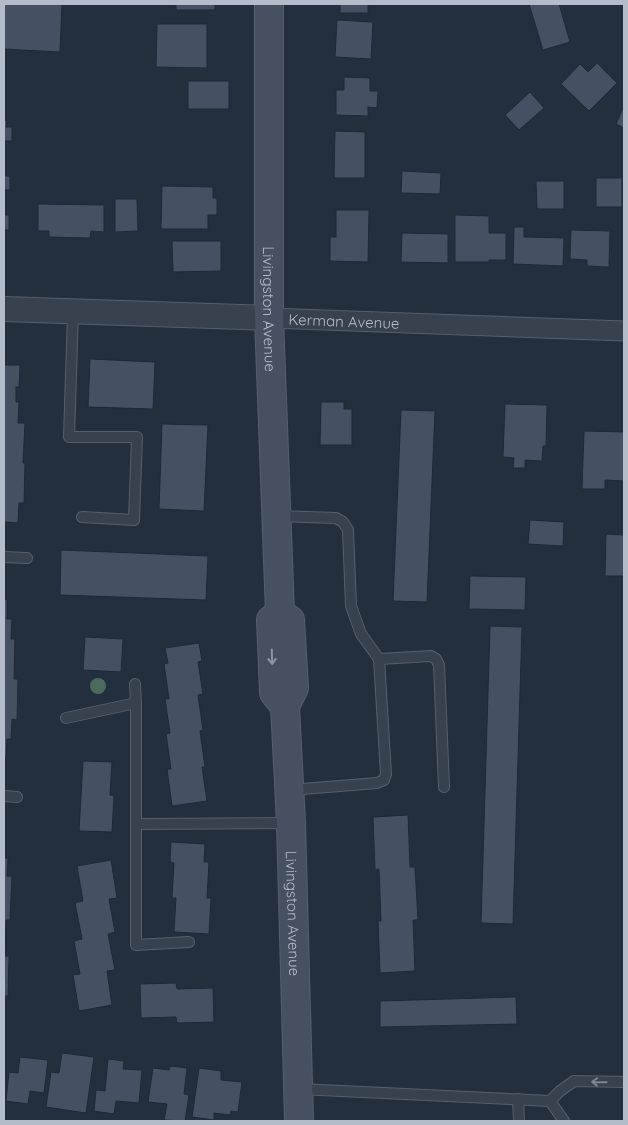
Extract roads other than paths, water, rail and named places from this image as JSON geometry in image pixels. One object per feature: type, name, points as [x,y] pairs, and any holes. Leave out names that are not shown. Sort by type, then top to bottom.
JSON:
[{"type":"main road","name":"Livingston Avenue","points":[[269,4],[269,318],[280,613],[290,620],[294,688],[285,706],[291,824],[299,1121]]},
{"type":"street","name":"Kerman Avenue","points":[[4,309],[624,331]]},
{"type":"lane","points":[[73,312],[68,437],[138,437],[134,520],[82,517]]},
{"type":"lane","points":[[276,516],[336,518],[343,522],[348,530],[351,606],[361,634],[379,659],[386,774],[384,780],[378,783],[289,790]]},
{"type":"lane","points":[[4,557],[27,558]]},
{"type":"lane","points":[[379,659],[431,656],[436,659],[439,665],[444,787]]},
{"type":"lane","points":[[135,684],[136,945],[189,942]]},
{"type":"lane","points":[[66,718],[136,703]]},
{"type":"lane","points":[[4,796],[17,797]]},
{"type":"lane","points":[[136,824],[291,824]]},
{"type":"lane","points":[[298,1089],[550,1101],[574,1081],[624,1082]]},
{"type":"lane","points":[[518,1099],[519,1121]]},
{"type":"lane","points":[[550,1101],[564,1121]]}]
